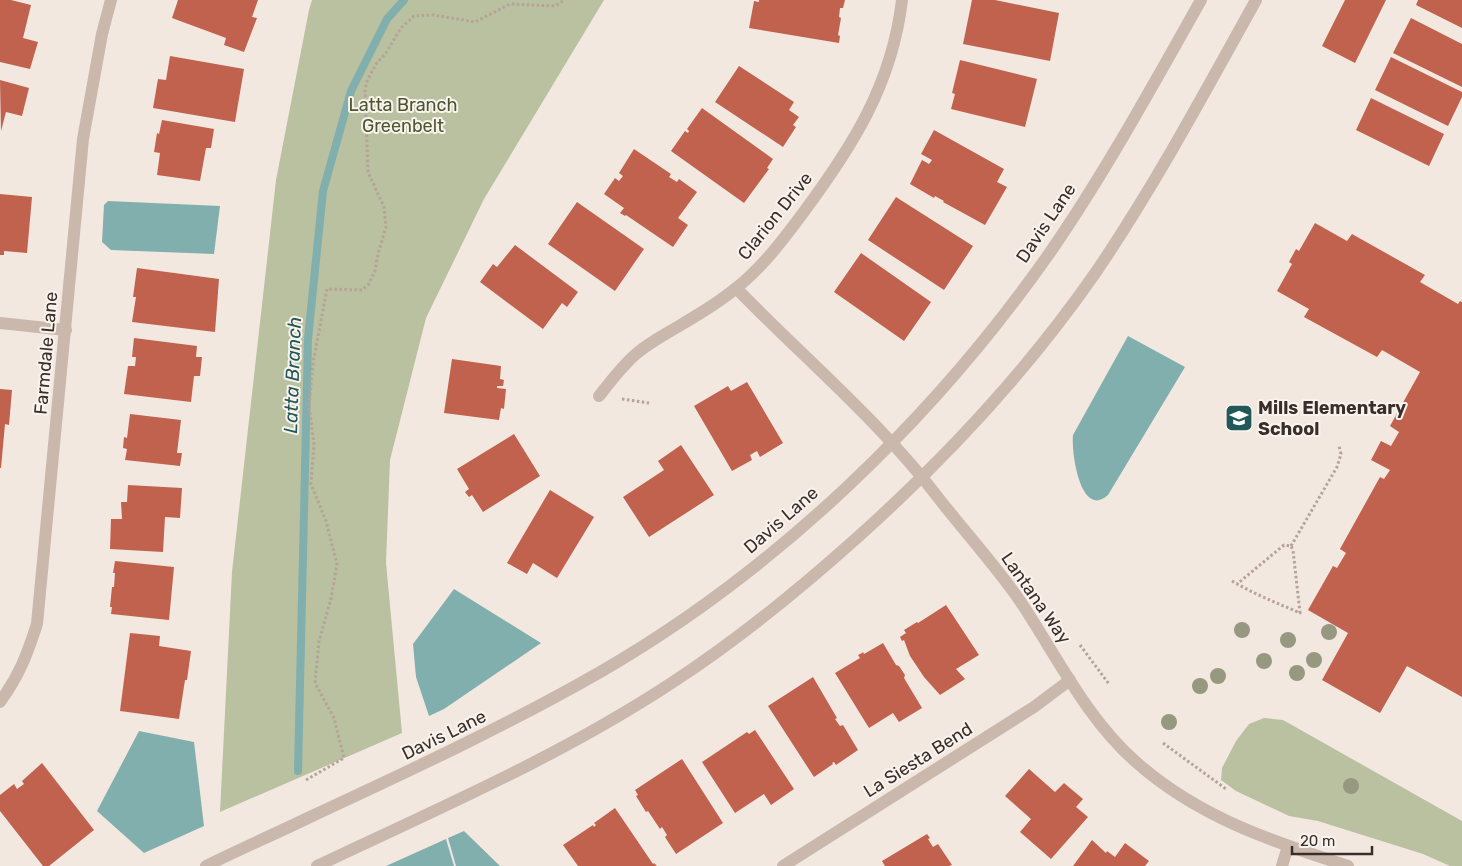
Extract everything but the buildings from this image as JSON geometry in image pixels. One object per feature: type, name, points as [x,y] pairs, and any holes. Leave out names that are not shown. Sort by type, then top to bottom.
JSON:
[{"type":"street","name":"Farmdale Lane","points":[[0,702],[12,686],[26,659],[37,624],[83,139],[102,34],[111,0]]},
{"type":"street","name":"Clarion Drive","points":[[599,396],[618,372],[637,353],[736,288],[763,262],[790,230],[852,142],[875,100],[889,62],[900,19],[902,0]]},
{"type":"street","name":"Davis Lane","points":[[206,866],[508,723],[606,669],[698,609],[748,572],[826,505],[892,443],[971,356],[1050,251],[1082,203],[1135,116],[1201,0]]},
{"type":"street","points":[[317,866],[532,763],[672,683],[726,645],[824,568],[922,478],[992,404],[1030,359],[1096,272],[1166,160],[1256,0]]},
{"type":"street","name":"Lantana Way","points":[[736,288],[892,443],[922,478],[1018,597],[1096,719],[1120,746],[1154,777],[1180,796],[1211,814],[1242,829],[1348,866]]},
{"type":"street","points":[[0,323],[66,330]]},
{"type":"street","name":"La Siesta Bend","points":[[783,866],[1034,707],[1070,680]]},
{"type":"street","points":[[1282,866],[1288,846]]},
{"type":"path","points":[[306,780],[344,758],[334,718],[315,683],[319,641],[331,599],[337,564],[326,521],[311,484],[314,444],[309,406],[313,363],[327,289],[362,290],[368,285],[375,270],[386,228],[384,207],[368,172],[365,90],[367,81],[372,70],[386,53],[402,28],[414,16],[434,15],[475,22],[510,4],[555,6],[565,0]]},
{"type":"path","points":[[1291,546],[1337,467],[1340,454],[1339,446]]},
{"type":"path","points":[[1237,584],[1284,545],[1291,546]]},
{"type":"path","points":[[1232,581],[1300,613],[1291,546]]},
{"type":"path","points":[[1080,645],[1109,684]]},
{"type":"path","points":[[1163,744],[1226,789]]},
{"type":"green space","name":"Latta Branch Greenbelt","points":[[312,0],[604,0],[484,199],[426,318],[390,460],[386,563],[402,733],[220,812],[232,572],[276,180]]},
{"type":"green space","points":[[1264,718],[1283,720],[1462,821],[1462,866],[1450,866],[1423,854],[1318,821],[1289,816],[1236,791],[1221,780],[1222,768],[1236,741],[1249,724]]},
{"type":"water","points":[[108,201],[220,206],[214,254],[111,250],[102,242],[104,205]]},
{"type":"water","points":[[1128,336],[1185,367],[1108,495],[1098,500],[1090,498],[1079,480],[1074,455],[1073,435]]},
{"type":"water","points":[[454,589],[541,643],[444,709],[429,716],[416,677],[413,644]]},
{"type":"water","points":[[139,731],[194,742],[204,826],[144,853],[97,811]]},
{"type":"water","points":[[464,831],[500,866],[456,866],[448,838]]},
{"type":"water","points":[[446,839],[454,866],[386,866]]},
{"type":"waterway","name":"Latta Branch","points":[[298,771],[308,339],[323,191],[351,91],[387,19],[404,0]]},
{"type":"place","name":"Mills Elementary School","points":[[1239,418]]}]
